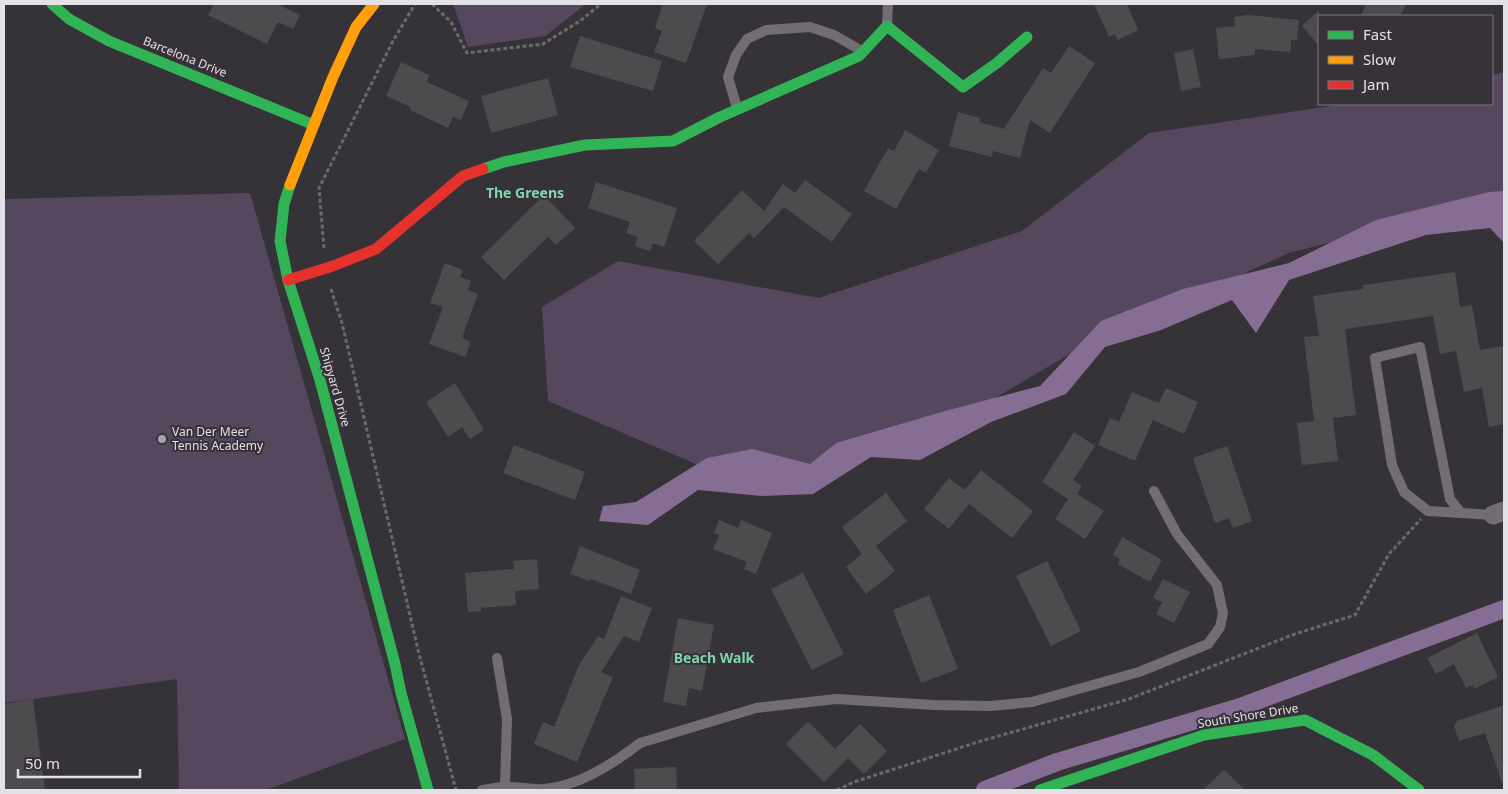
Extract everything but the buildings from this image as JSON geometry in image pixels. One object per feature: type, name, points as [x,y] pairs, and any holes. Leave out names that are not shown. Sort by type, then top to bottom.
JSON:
[{"type":"street","name":"Barcelona Drive","points":[[52,4],[69,19],[109,41],[314,125]]},
{"type":"street","name":"Shipyard Drive","points":[[374,4],[356,27],[294,173],[284,204],[280,241],[288,280],[320,380],[428,790]]},
{"type":"street","points":[[288,280],[376,249],[463,176],[504,162],[585,145],[673,141],[737,109],[859,56],[887,26],[963,87],[997,63],[1028,37]]},
{"type":"street","name":"South Shore Drive","points":[[1046,789],[1204,735],[1305,720],[1373,754],[1419,790]]},
{"type":"lane","points":[[887,26],[888,4]]},
{"type":"lane","points":[[737,109],[728,77],[736,55],[747,39],[766,30],[810,27],[834,34],[863,52]]},
{"type":"lane","points":[[1461,513],[1450,500],[1420,348],[1375,358],[1392,465],[1404,492],[1428,512],[1461,513],[1498,513]]},
{"type":"lane","points":[[482,790],[505,786],[541,790],[559,787],[581,779],[625,755],[640,743],[756,708],[836,699],[934,705],[990,706],[1032,702],[1139,672],[1208,644],[1220,627],[1223,613],[1217,586],[1176,534],[1154,491]]},
{"type":"lane","points":[[497,658],[507,719],[505,786]]},
{"type":"path","points":[[415,4],[393,41],[319,188],[325,268],[342,323],[420,654],[456,790]]},
{"type":"path","points":[[432,4],[451,22],[467,53],[543,44],[580,21],[601,4]]},
{"type":"shaded area","points":[[453,4],[586,4],[545,36],[468,47]]},
{"type":"shaded area","points":[[1504,72],[1504,198],[1289,253],[1073,352],[975,410],[745,485],[548,401],[542,307],[618,261],[819,298],[1022,231],[1149,133],[1338,105],[1493,105],[1493,75]]},
{"type":"shaded area","points":[[1504,191],[1504,243],[1490,228],[1426,235],[1289,280],[1256,333],[1232,300],[1161,330],[1105,347],[1066,394],[991,422],[920,460],[871,457],[813,494],[762,496],[698,490],[648,525],[599,521],[603,506],[636,502],[707,458],[752,449],[810,464],[836,443],[1040,386],[1101,321],[1183,289],[1289,263],[1376,220],[1489,192]]},
{"type":"shaded area","name":"Van Der Meer Tennis Academy","points":[[250,193],[405,739],[266,790],[179,790],[177,679],[4,703],[4,199]]},
{"type":"waterway","points":[[985,790],[1057,762],[1243,706],[1504,609]]},
{"type":"traffic: fast","points":[[52,4],[69,19],[109,41],[314,125]]},
{"type":"traffic: fast","points":[[483,169],[504,162],[585,145],[673,141],[720,117],[859,56],[887,26],[963,87],[997,63],[1027,37]]},
{"type":"traffic: fast","points":[[290,185],[284,204],[280,241],[288,280],[320,380],[428,790]]},
{"type":"traffic: fast","points":[[1040,790],[1204,735],[1305,720],[1373,755],[1419,790]]},
{"type":"traffic: slow","points":[[290,185],[333,77],[356,27],[374,4]]},
{"type":"traffic: jam","points":[[288,280],[333,266],[376,249],[463,176],[483,169]]},
{"type":"place","name":"Van Der Meer Tennis Academy","points":[[162,439]]},
{"type":"district","name":"The Greens","points":[[525,193]]},
{"type":"district","name":"Beach Walk","points":[[714,658]]}]
